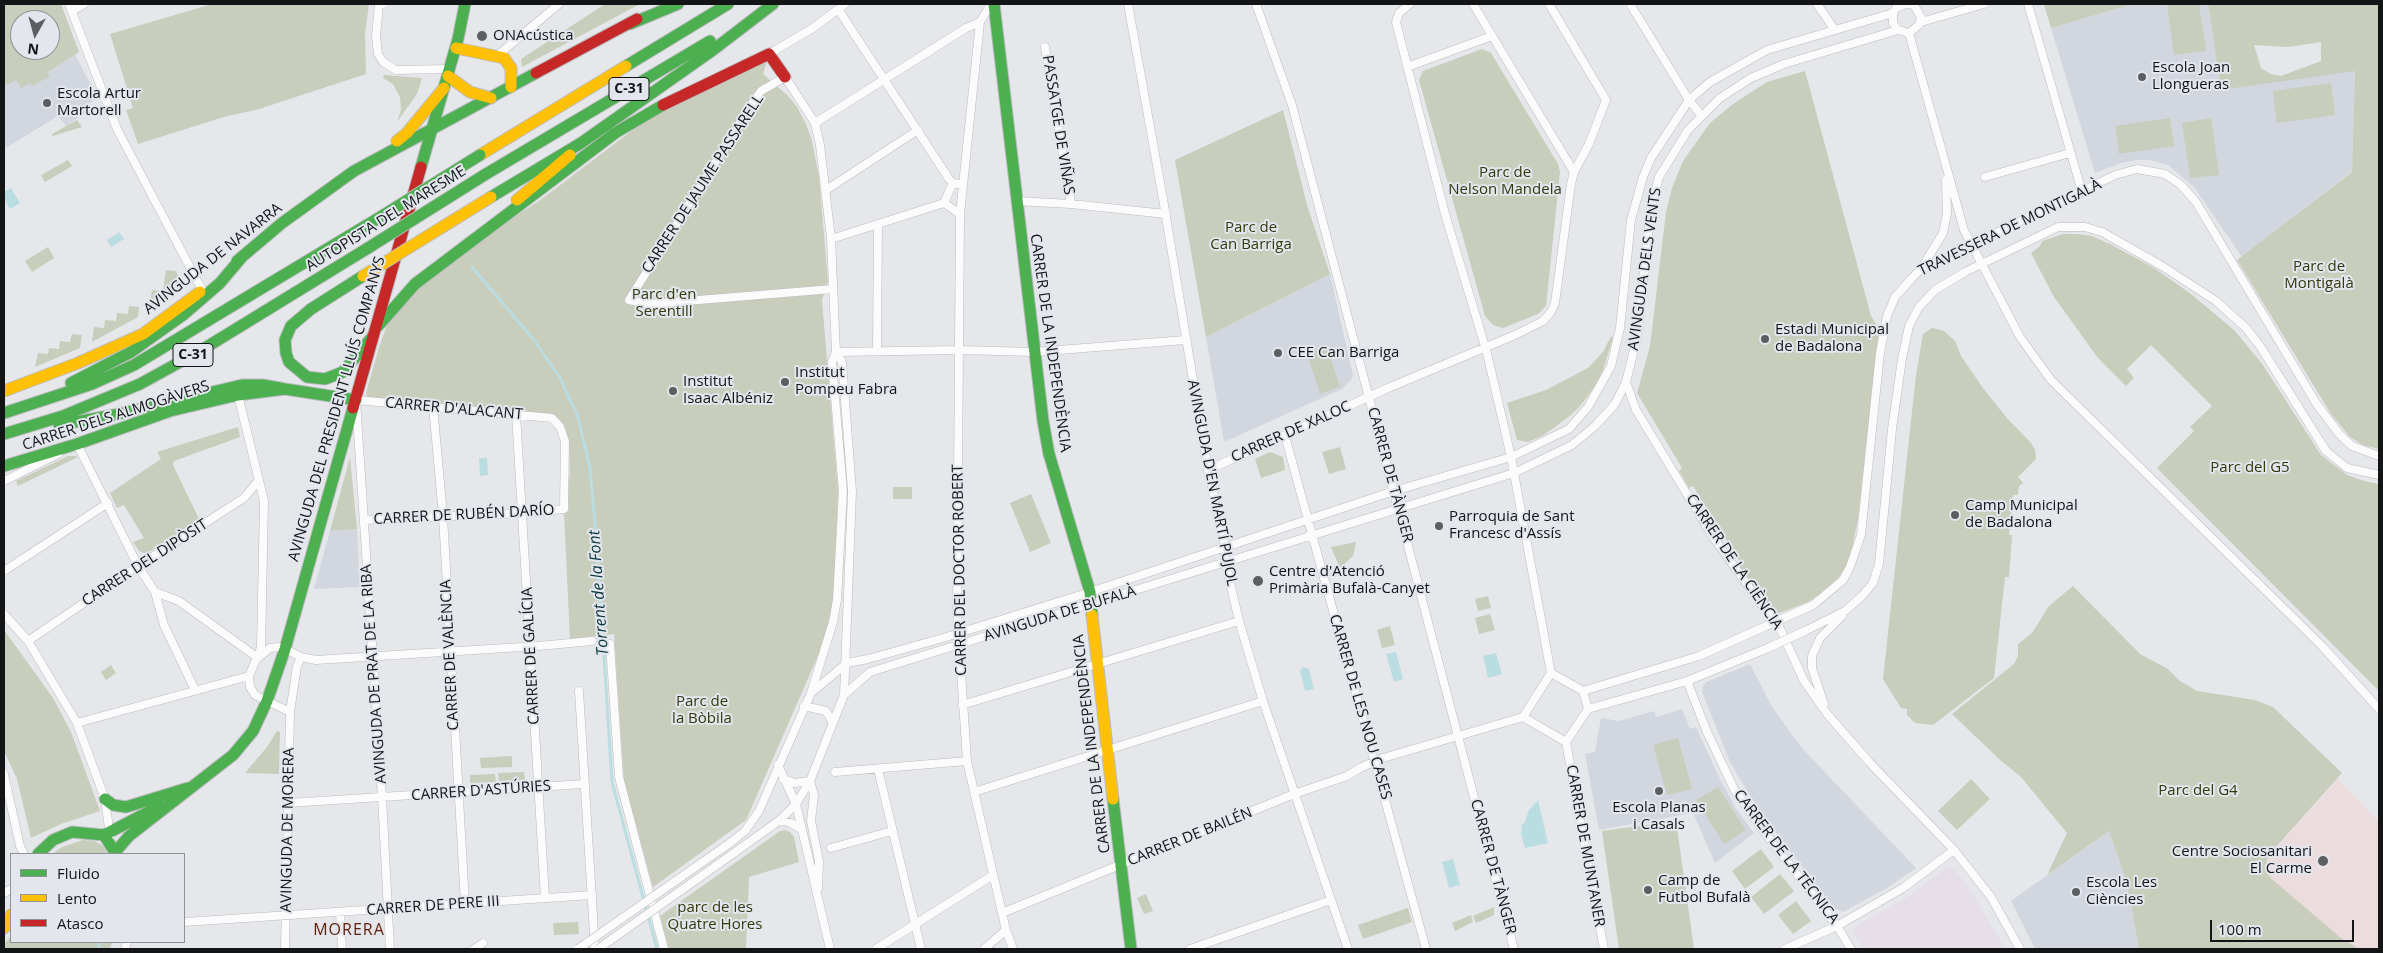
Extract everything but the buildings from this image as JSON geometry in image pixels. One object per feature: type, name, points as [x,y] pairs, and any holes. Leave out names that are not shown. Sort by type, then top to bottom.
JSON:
[{"type":"main road","name":"AVINGUDA DEL PRESIDENT LLUÍS COMPANYS","points":[[194,786],[227,760],[247,740],[267,701],[285,649],[431,131],[448,77],[465,4]]},
{"type":"main road","points":[[630,24],[663,4]]},
{"type":"main road","points":[[630,24],[678,4]]},
{"type":"main road","name":"AUTOPISTA DEL MARESME","points":[[4,413],[92,384],[134,365],[728,4]]},
{"type":"main road","points":[[773,4],[713,50],[581,143],[311,309],[291,326],[285,340],[289,362],[307,377],[325,379],[343,372],[414,284],[615,133],[656,108],[769,54],[782,72]]},
{"type":"main road","name":"AUTOPISTA DEL MARESME","points":[[4,435],[63,416],[140,384],[200,351],[486,174],[773,4]]},
{"type":"main road","name":"CARRER DE LA INDEPENDÈNCIA","points":[[992,4],[1034,352],[1049,454],[1090,592],[1096,664],[1131,949]]},
{"type":"main road","name":"AVINGUDA DE NAVARRA","points":[[4,390],[69,367],[143,334],[202,290],[298,212],[354,171],[630,24]]},
{"type":"main road","points":[[456,48],[498,55],[504,58],[511,68],[511,87]]},
{"type":"main road","points":[[375,160],[407,133],[448,77],[470,92],[491,98]]},
{"type":"main road","points":[[490,228],[527,190],[565,160],[581,143],[615,133]]},
{"type":"main road","points":[[25,406],[131,352],[192,308],[220,283],[242,257]]},
{"type":"main road","points":[[4,435],[114,415],[242,385],[263,385],[285,389]]},
{"type":"main road","name":"CARRER DELS ALMOGÀVERS","points":[[4,466],[77,444],[170,411],[238,395],[285,389],[356,400]]},
{"type":"main road","points":[[106,799],[113,805],[126,807],[194,786]]},
{"type":"main road","points":[[111,843],[194,786]]},
{"type":"main road","points":[[39,853],[62,834],[72,832],[111,843],[129,836],[194,786]]},
{"type":"street","points":[[84,4],[70,7],[117,129],[202,290]]},
{"type":"street","points":[[383,4],[379,5],[376,36],[378,54],[383,62],[396,70],[448,77]]},
{"type":"street","points":[[498,55],[559,4]]},
{"type":"street","points":[[815,123],[966,28],[980,22],[992,4]]},
{"type":"street","name":"AVINGUDA D'EN MARTÍ PUJOL","points":[[1128,4],[1166,214],[1208,470],[1225,546],[1225,561],[1239,621],[1263,701],[1348,949]]},
{"type":"street","name":"CARRER DE TÀNGER","points":[[1256,4],[1292,105],[1514,949]]},
{"type":"street","points":[[1410,4],[1399,13],[1396,22],[1445,214],[1485,348],[1511,457],[1551,672],[1523,717],[1566,742],[1588,709],[1583,691],[1551,672]]},
{"type":"street","points":[[1473,4],[1574,172],[1590,144],[1606,100],[1548,4]]},
{"type":"street","points":[[1630,4],[1689,100],[1702,116]]},
{"type":"street","points":[[1817,4],[1834,29]]},
{"type":"street","points":[[1921,22],[1920,13],[1913,4],[1905,4],[1895,8],[1893,22],[1898,30],[1909,33],[1916,29],[1921,22],[1984,4]]},
{"type":"street","points":[[2028,4],[2082,192]]},
{"type":"street","points":[[769,54],[813,28],[842,6],[884,79],[953,183],[963,185]]},
{"type":"street","name":"AVINGUDA DELS VENTS","points":[[1225,546],[1394,491],[1511,457],[1569,429],[1588,407],[1611,366],[1620,328],[1631,220],[1643,177],[1651,158],[1689,100],[1714,80],[1767,50],[1895,8]]},
{"type":"street","name":"CARRER DEL DOCTOR ROBERT","points":[[980,22],[960,214],[958,632],[967,761],[1006,930],[1013,949]]},
{"type":"street","name":"AVINGUDA DELS VENTS","points":[[1225,561],[1400,510],[1514,473],[1572,445],[1596,426],[1615,404],[1626,382],[1637,338],[1651,207],[1659,177],[1686,134],[1720,98],[1751,78],[1784,64],[1898,30]]},
{"type":"street","points":[[1909,33],[1945,170],[1964,230],[2020,337],[2050,380],[2322,646],[2379,709]]},
{"type":"street","points":[[1407,67],[1492,36]]},
{"type":"street","name":"PASSATGE DE VIÑAS","points":[[1045,47],[1071,204]]},
{"type":"street","points":[[578,949],[745,832],[755,818],[811,693],[833,622],[837,600],[843,491],[832,362],[836,352],[832,238],[820,145],[815,123],[782,72]]},
{"type":"street","name":"CARRER DE JAUME PASSARELL","points":[[782,72],[761,91],[753,102],[629,300],[649,304],[833,289]]},
{"type":"street","points":[[826,190],[918,130]]},
{"type":"street","points":[[1985,177],[2070,153]]},
{"type":"street","name":"TRAVESSERA DE MONTIGALÀ","points":[[1583,691],[1699,656],[1813,605],[1833,591],[1843,580],[1850,567],[1861,535],[1883,330],[1895,297],[1920,270],[2115,175],[2137,169],[2165,174],[2181,184],[2196,202],[2316,403],[2340,435],[2352,446],[2379,456]]},
{"type":"street","points":[[1920,270],[1943,233],[1947,214],[1945,170]]},
{"type":"street","name":"CARRER DE XALOC","points":[[1208,470],[1543,321],[1552,312],[1555,303],[1574,172]]},
{"type":"street","points":[[832,238],[944,203],[953,183]]},
{"type":"street","points":[[1016,200],[1166,214]]},
{"type":"street","points":[[944,203],[960,214]]},
{"type":"street","points":[[877,351],[878,224]]},
{"type":"street","name":"TRAVESSERA DE MONTIGALÀ","points":[[1588,709],[1688,681],[1768,648],[1846,611],[1863,595],[1872,583],[1879,564],[1895,406],[1909,326],[1919,307],[1935,290],[1982,264],[2058,227],[2085,227],[2114,238],[2216,301],[2246,328],[2260,346],[2326,451],[2347,468],[2379,475]]},
{"type":"street","points":[[836,352],[959,350],[1034,352],[1186,340]]},
{"type":"street","points":[[596,949],[780,820],[796,804],[810,781],[844,695],[847,663],[852,491],[842,362],[836,352]]},
{"type":"street","name":"CARRER DE LA CIÈNCIA","points":[[1626,382],[1636,410],[1713,537],[1764,608],[1777,622],[1804,681],[1828,715],[1870,763],[1954,850],[1991,897],[2020,949]]},
{"type":"street","points":[[238,395],[264,501],[261,648],[248,676],[250,687],[255,695],[290,712]]},
{"type":"street","name":"CARRER D'ALACANT","points":[[356,400],[552,418],[560,427],[564,441],[564,509]]},
{"type":"street","name":"AVINGUDA DE PRAT DE LA RIBA","points":[[356,400],[390,949]]},
{"type":"street","name":"CARRER DE VALÈNCIA","points":[[433,406],[442,516],[465,904]]},
{"type":"street","name":"CARRER DE GALÍCIA","points":[[516,414],[545,898]]},
{"type":"street","name":"CARRER DE LES NOU CASES","points":[[1285,436],[1426,949]]},
{"type":"street","points":[[4,481],[77,444],[138,566],[156,592],[164,625],[195,690]]},
{"type":"street","name":"CARRER DEL DIPÒSIT","points":[[28,642],[138,566],[244,498],[259,480]]},
{"type":"street","points":[[4,572],[108,503]]},
{"type":"street","name":"CARRER DE RUBÉN DARÍO","points":[[364,520],[523,513],[564,509]]},
{"type":"street","name":"AVINGUDA DE BUFALÀ","points":[[847,663],[868,659],[1090,592],[1225,546]]},
{"type":"street","name":"AVINGUDA DE BUFALÀ","points":[[844,695],[870,672],[1225,561]]},
{"type":"street","points":[[156,592],[179,601],[258,658]]},
{"type":"street","name":"CARRER DE LA CIÈNCIA","points":[[1828,715],[1812,668],[1812,656],[1820,638],[1846,611]]},
{"type":"street","points":[[4,612],[28,642],[77,723],[106,799],[111,843]]},
{"type":"street","points":[[962,705],[1239,621]]},
{"type":"street","points":[[258,658],[270,648],[285,649],[301,657],[316,660],[450,652],[592,640]]},
{"type":"street","points":[[610,644],[619,778],[664,949]]},
{"type":"street","name":"AVINGUDA DE MORERA","points":[[285,949],[290,712],[297,666],[301,657]]},
{"type":"street","points":[[811,693],[847,663]]},
{"type":"street","points":[[77,723],[248,676]]},
{"type":"street","name":"CARRER DE LA TÈCNICA","points":[[1688,681],[1707,732],[1734,789],[1762,829],[1837,926],[1851,949]]},
{"type":"street","points":[[579,691],[596,949]]},
{"type":"street","points":[[974,792],[1263,701]]},
{"type":"street","points":[[804,706],[826,711],[832,723]]},
{"type":"street","name":"CARRER DE BAILÉN","points":[[1002,913],[1294,794],[1346,776],[1383,758],[1523,717]]},
{"type":"street","name":"CARRER DE MUNTANER","points":[[1566,742],[1604,949]]},
{"type":"street","points":[[834,772],[967,761]]},
{"type":"street","points":[[778,765],[796,804],[830,949]]},
{"type":"street","points":[[878,769],[921,949]]},
{"type":"street","points":[[4,774],[24,853]]},
{"type":"street","points":[[783,779],[795,783],[810,781]]},
{"type":"street","points":[[810,781],[814,795],[811,821],[819,860],[818,898]]},
{"type":"street","name":"CARRER D'ASTÚRIES","points":[[288,803],[584,784]]},
{"type":"street","points":[[780,820],[791,823],[801,829]]},
{"type":"street","points":[[831,848],[892,831]]},
{"type":"street","points":[[1785,949],[1837,926],[1903,888],[1954,850]]},
{"type":"street","points":[[876,949],[993,875]]},
{"type":"street","name":"CARRER DE PERE III","points":[[185,922],[592,895]]},
{"type":"street","points":[[1190,949],[1331,900]]},
{"type":"street","points":[[340,912],[342,949]]},
{"type":"street","points":[[984,949],[1006,930]]},
{"type":"street","points":[[474,949],[482,943]]},
{"type":"shaded area","points":[[2133,4],[2208,4],[2221,90],[2355,70],[2352,171],[2242,257],[2194,187],[2168,165],[2150,160],[2137,160],[2121,163],[2095,173],[2051,28]]},
{"type":"shaded area","name":"Escola Artur Martorell","points":[[75,54],[97,97],[84,109],[86,113],[66,126],[58,116],[4,149],[4,82],[16,80],[30,83],[32,86],[50,75],[47,72]]},
{"type":"shaded area","name":"CEE Can Barriga","points":[[1330,274],[1353,375],[1351,380],[1342,389],[1224,442],[1206,337]]},
{"type":"shaded area","points":[[357,529],[360,587],[314,589],[330,531]]},
{"type":"shaded area","points":[[1750,664],[1772,707],[1801,747],[1916,868],[1887,888],[1843,912],[1834,908],[1760,812],[1730,762],[1702,692],[1706,682]]},
{"type":"shaded area","name":"Escola Planas i Casals","points":[[1682,709],[1690,729],[1696,727],[1735,807],[1754,833],[1715,863],[1693,813],[1599,830],[1585,754],[1595,752],[1601,718],[1619,721],[1654,711],[1656,717]]},
{"type":"shaded area","name":"Centre Sociosanitari El Carme","points":[[2338,779],[2379,822],[2379,949],[2359,949],[2341,938],[2267,873],[2268,857]]},
{"type":"shaded area","name":"Escola Les Ciències","points":[[2109,831],[2127,883],[2139,949],[2035,949],[2011,901]]},
{"type":"shaded area","points":[[1947,867],[1955,870],[1974,896],[2005,949],[1864,949],[1854,933],[1855,927],[1909,896]]},
{"type":"green space","points":[[4,4],[61,4],[79,52],[48,72],[50,76],[32,86],[30,83],[21,88],[16,80],[7,85],[4,82]]},
{"type":"green space","points":[[212,4],[369,4],[365,34],[366,74],[256,110],[227,116],[138,144],[126,110],[133,108],[110,34]]},
{"type":"green space","points":[[605,4],[640,4],[522,67],[521,59]]},
{"type":"green space","points":[[2044,4],[2133,4],[2051,28]]},
{"type":"green space","points":[[2167,4],[2199,4],[2206,51],[2174,55]]},
{"type":"green space","name":"Parc de Montigalà","points":[[2208,4],[2379,4],[2379,449],[2363,445],[2350,437],[2331,414],[2237,260],[2352,172],[2355,71],[2221,90]],"holes":[[[2321,42],[2321,61],[2281,76],[2271,74],[2261,68],[2254,45],[2288,47]]]},
{"type":"green space","name":"Parc de Nelson Mandela","points":[[1482,49],[1491,53],[1558,164],[1560,172],[1546,306],[1538,314],[1503,328],[1493,325],[1485,316],[1419,80],[1423,71]]},
{"type":"green space","name":"Parc d'en Serentill","points":[[767,61],[763,74],[788,96],[797,107],[806,124],[812,141],[819,177],[828,281],[822,300],[838,491],[831,617],[821,649],[746,820],[653,887],[624,782],[614,634],[570,639],[564,514],[569,510],[567,484],[570,476],[569,443],[565,428],[558,418],[551,414],[367,397],[366,393],[380,344],[394,307],[479,239],[539,201],[642,123],[699,90]]},
{"type":"green space","points":[[1805,71],[1871,316],[1879,329],[1858,519],[1849,563],[1839,577],[1821,593],[1808,602],[1777,614],[1754,588],[1737,564],[1740,562],[1693,486],[1689,488],[1679,471],[1682,468],[1637,393],[1650,346],[1666,212],[1672,188],[1683,161],[1710,123],[1733,104],[1767,82]]},
{"type":"green space","points":[[384,75],[422,78],[417,94],[397,122],[401,110],[400,97],[393,84],[383,78]]},
{"type":"green space","points":[[2331,83],[2335,115],[2277,123],[2273,91]]},
{"type":"green space","name":"Parc de Can Barriga","points":[[1283,110],[1307,205],[1330,274],[1206,337],[1175,160]]},
{"type":"green space","points":[[2170,118],[2174,146],[2119,154],[2115,126]]},
{"type":"green space","points":[[2211,118],[2219,175],[2190,178],[2182,123]]},
{"type":"green space","points":[[77,120],[82,127],[53,136],[52,134]]},
{"type":"green space","points":[[68,160],[72,166],[45,182],[41,175]]},
{"type":"green space","name":"Parc del G5","points":[[2063,234],[2092,236],[2112,245],[2154,268],[2191,294],[2234,330],[2263,365],[2321,455],[2347,475],[2379,484],[2379,691],[2157,468],[2194,431],[2190,427],[2212,406],[2151,345],[2127,369],[2134,378],[2126,386],[2098,358],[2054,297],[2031,253],[2040,246],[2042,241]]},
{"type":"green space","points":[[48,247],[54,258],[32,272],[25,261]]},
{"type":"green space","points":[[166,270],[176,271],[182,285],[149,310],[152,290],[163,291]]},
{"type":"green space","points":[[129,306],[139,307],[138,317],[92,342],[94,327],[104,328],[105,320],[116,321],[117,313],[128,314]]},
{"type":"green space","name":"Camp Municipal de Badalona","points":[[1932,328],[1944,331],[1955,341],[1961,356],[1983,388],[2006,417],[2031,443],[2035,450],[2036,459],[2018,477],[2023,483],[2019,486],[2018,495],[2013,495],[2009,535],[2012,535],[2009,577],[2005,577],[1994,678],[1933,725],[1915,723],[1907,715],[1907,709],[1901,708],[1883,679],[1916,375],[1923,334]]},
{"type":"green space","points":[[72,334],[82,335],[80,348],[35,367],[38,353],[48,354],[49,348],[59,349],[60,341],[70,342]]},
{"type":"green space","points":[[1611,336],[1613,338],[1603,370],[1597,383],[1581,405],[1544,435],[1528,442],[1517,440],[1507,403],[1546,390],[1588,368],[1603,352]]},
{"type":"green space","points":[[1327,347],[1340,387],[1320,394],[1307,353]]},
{"type":"green space","points":[[238,427],[240,437],[174,461],[173,465],[199,519],[146,554],[139,551],[133,542],[144,538],[124,505],[117,508],[110,493],[161,459],[157,452]]},
{"type":"green space","points":[[1340,447],[1346,469],[1329,474],[1322,452]]},
{"type":"green space","points":[[1270,452],[1283,457],[1285,470],[1261,478],[1255,459]]},
{"type":"green space","points":[[68,456],[77,456],[18,486],[16,481]]},
{"type":"green space","points":[[350,457],[357,529],[330,531]]},
{"type":"green space","points":[[893,487],[912,487],[912,499],[893,499]]},
{"type":"green space","points":[[1031,494],[1051,543],[1030,552],[1010,503]]},
{"type":"green space","points":[[1356,542],[1353,556],[1340,568],[1331,547]]},
{"type":"green space","name":"Parc del G4","points":[[2073,586],[2140,654],[2168,669],[2180,681],[2197,691],[2255,700],[2273,707],[2342,773],[2268,856],[2266,866],[2267,873],[2273,880],[2341,938],[2359,949],[2139,949],[2127,883],[2109,831],[2047,875],[2067,833],[2021,777],[1999,759],[1952,714],[2014,664],[2018,656],[2018,644],[2032,633],[2049,606]]},
{"type":"green space","points":[[1488,596],[1491,608],[1478,611],[1475,599]]},
{"type":"green space","points":[[1490,614],[1495,630],[1479,634],[1475,618]]},
{"type":"green space","points":[[1390,626],[1395,645],[1382,648],[1377,630]]},
{"type":"green space","points":[[4,630],[53,698],[71,732],[100,811],[61,824],[31,838],[17,779],[4,751]]},
{"type":"green space","points":[[111,665],[116,673],[106,680],[101,672]]},
{"type":"green space","points":[[277,731],[280,732],[279,774],[245,773],[267,747]]},
{"type":"green space","points":[[1678,738],[1692,789],[1667,795],[1653,745]]},
{"type":"green space","points":[[512,756],[512,767],[481,768],[480,758]]},
{"type":"green space","points":[[524,772],[525,780],[499,781],[498,773]]},
{"type":"green space","points":[[495,774],[496,782],[470,783],[470,775]]},
{"type":"green space","points":[[1971,779],[1990,799],[1957,830],[1938,811]]},
{"type":"green space","points":[[1718,787],[1746,830],[1724,844],[1696,800]]},
{"type":"green space","name":"Camp de Futbol Bufalà","points":[[1676,821],[1694,949],[1619,949],[1602,831]]},
{"type":"green space","name":"parc de les Quatre Hores","points":[[785,830],[794,837],[799,862],[749,877],[746,949],[669,949],[660,916],[780,831]]},
{"type":"green space","points":[[83,840],[95,841],[103,846],[107,853],[53,853],[62,847]]},
{"type":"green space","points":[[1761,849],[1774,867],[1745,889],[1732,871]]},
{"type":"green space","points":[[1780,874],[1794,891],[1764,914],[1751,897]]},
{"type":"green space","points":[[1146,894],[1153,911],[1144,914],[1137,898]]},
{"type":"green space","points":[[1796,901],[1811,921],[1793,934],[1778,915]]},
{"type":"green space","points":[[1494,907],[1494,915],[1476,923],[1473,916]]},
{"type":"green space","points":[[1408,908],[1412,922],[1363,939],[1358,925]]},
{"type":"green space","points":[[1471,915],[1473,922],[1455,931],[1452,923]]},
{"type":"green space","points":[[578,922],[579,934],[554,935],[553,923]]},
{"type":"green space","points":[[10,937],[10,943],[112,943],[110,949],[4,949],[4,944]]},
{"type":"water","points":[[11,188],[20,203],[10,209],[4,198],[4,192]]},
{"type":"water","points":[[119,232],[124,239],[111,247],[107,240]]},
{"type":"water","points":[[479,458],[487,458],[488,475],[480,476]]},
{"type":"water","points":[[1396,652],[1403,679],[1394,682],[1386,654]]},
{"type":"water","points":[[1496,653],[1502,674],[1488,678],[1483,656]]},
{"type":"water","points":[[1303,667],[1309,669],[1314,689],[1305,691],[1300,671]]},
{"type":"water","points":[[1538,800],[1548,843],[1525,848],[1521,834],[1522,823],[1524,824],[1529,810]]},
{"type":"water","points":[[1453,859],[1460,885],[1449,888],[1442,862]]},
{"type":"waterway","name":"Torrent de la Font","points":[[472,267],[533,339],[560,378],[577,414],[590,467],[612,782],[657,949]]},
{"type":"waterway","points":[[99,944],[99,949]]},
{"type":"traffic: fast","points":[[421,167],[458,39],[465,4]]},
{"type":"traffic: fast","points":[[630,24],[678,4]]},
{"type":"traffic: fast","points":[[626,66],[728,4]]},
{"type":"traffic: fast","points":[[491,197],[581,143],[713,50],[773,4]]},
{"type":"traffic: fast","points":[[994,4],[1043,421],[1049,454],[1090,592],[1092,615]]},
{"type":"traffic: fast","points":[[486,174],[710,41]]},
{"type":"traffic: fast","points":[[237,261],[282,223],[354,171],[536,73]]},
{"type":"traffic: fast","points":[[378,326],[415,284],[615,133],[663,105]]},
{"type":"traffic: fast","points":[[382,216],[480,155]]},
{"type":"traffic: fast","points":[[368,248],[486,174]]},
{"type":"traffic: fast","points":[[4,413],[92,384],[134,365],[382,216]]},
{"type":"traffic: fast","points":[[4,434],[63,416],[140,384],[200,351],[368,248]]},
{"type":"traffic: fast","points":[[71,383],[131,352],[183,315],[220,283],[242,257]]},
{"type":"traffic: fast","points":[[363,276],[311,309],[291,326],[285,340],[286,353],[289,362],[307,377],[325,379],[343,372],[373,336]]},
{"type":"traffic: fast","points":[[59,425],[114,415],[242,385],[263,385],[285,389]]},
{"type":"traffic: fast","points":[[4,466],[77,444],[170,411],[238,395],[285,389],[356,400]]},
{"type":"traffic: fast","points":[[116,851],[129,836],[233,755],[253,731],[267,701],[285,649],[353,408]]},
{"type":"traffic: fast","points":[[105,799],[113,805],[126,807],[188,788]]},
{"type":"traffic: fast","points":[[1113,799],[1131,949]]},
{"type":"traffic: fast","points":[[104,835],[160,806]]},
{"type":"traffic: fast","points":[[39,853],[53,840],[72,832],[104,835],[115,853]]},
{"type":"traffic: slow","points":[[456,48],[504,58],[511,68],[511,87]]},
{"type":"traffic: slow","points":[[480,155],[626,66]]},
{"type":"traffic: slow","points":[[448,76],[470,92],[491,98]]},
{"type":"traffic: slow","points":[[397,141],[407,133],[444,88]]},
{"type":"traffic: slow","points":[[517,200],[570,155]]},
{"type":"traffic: slow","points":[[363,276],[491,197]]},
{"type":"traffic: slow","points":[[4,391],[78,363],[143,334],[200,292]]},
{"type":"traffic: slow","points":[[1092,615],[1113,799]]},
{"type":"traffic: slow","points":[[4,928],[10,917]]},
{"type":"traffic: jam","points":[[536,73],[637,19]]},
{"type":"traffic: jam","points":[[663,105],[769,54],[785,77]]},
{"type":"traffic: jam","points":[[353,408],[421,167]]},
{"type":"place","name":"ONAcústica","points":[[482,36]]},
{"type":"place","name":"Escola Joan Llongueras","points":[[2142,77]]},
{"type":"place","name":"Escola Artur Martorell","points":[[47,103]]},
{"type":"place","name":"Estadi Municipal de Badalona","points":[[1765,339]]},
{"type":"place","name":"CEE Can Barriga","points":[[1278,353]]},
{"type":"place","name":"Institut Pompeu Fabra","points":[[785,382]]},
{"type":"place","name":"Institut Isaac Albéniz","points":[[673,391]]},
{"type":"place","name":"Camp Municipal de Badalona","points":[[1955,515]]},
{"type":"place","name":"Parroquia de Sant Francesc d'Assís","points":[[1439,526]]},
{"type":"place","name":"Centre d'Atenció Primària Bufalà-Canyet","points":[[1258,581]]},
{"type":"place","name":"Escola Planas i Casals","points":[[1659,791]]},
{"type":"place","name":"Centre Sociosanitari El Carme","points":[[2323,861]]},
{"type":"place","name":"Camp de Futbol Bufalà","points":[[1648,890]]},
{"type":"place","name":"Escola Les Ciències","points":[[2076,892]]},
{"type":"district","name":"MORERA","points":[[349,930]]},
{"type":"park label","name":"Parc de la Bòbila","points":[[702,710]]}]
